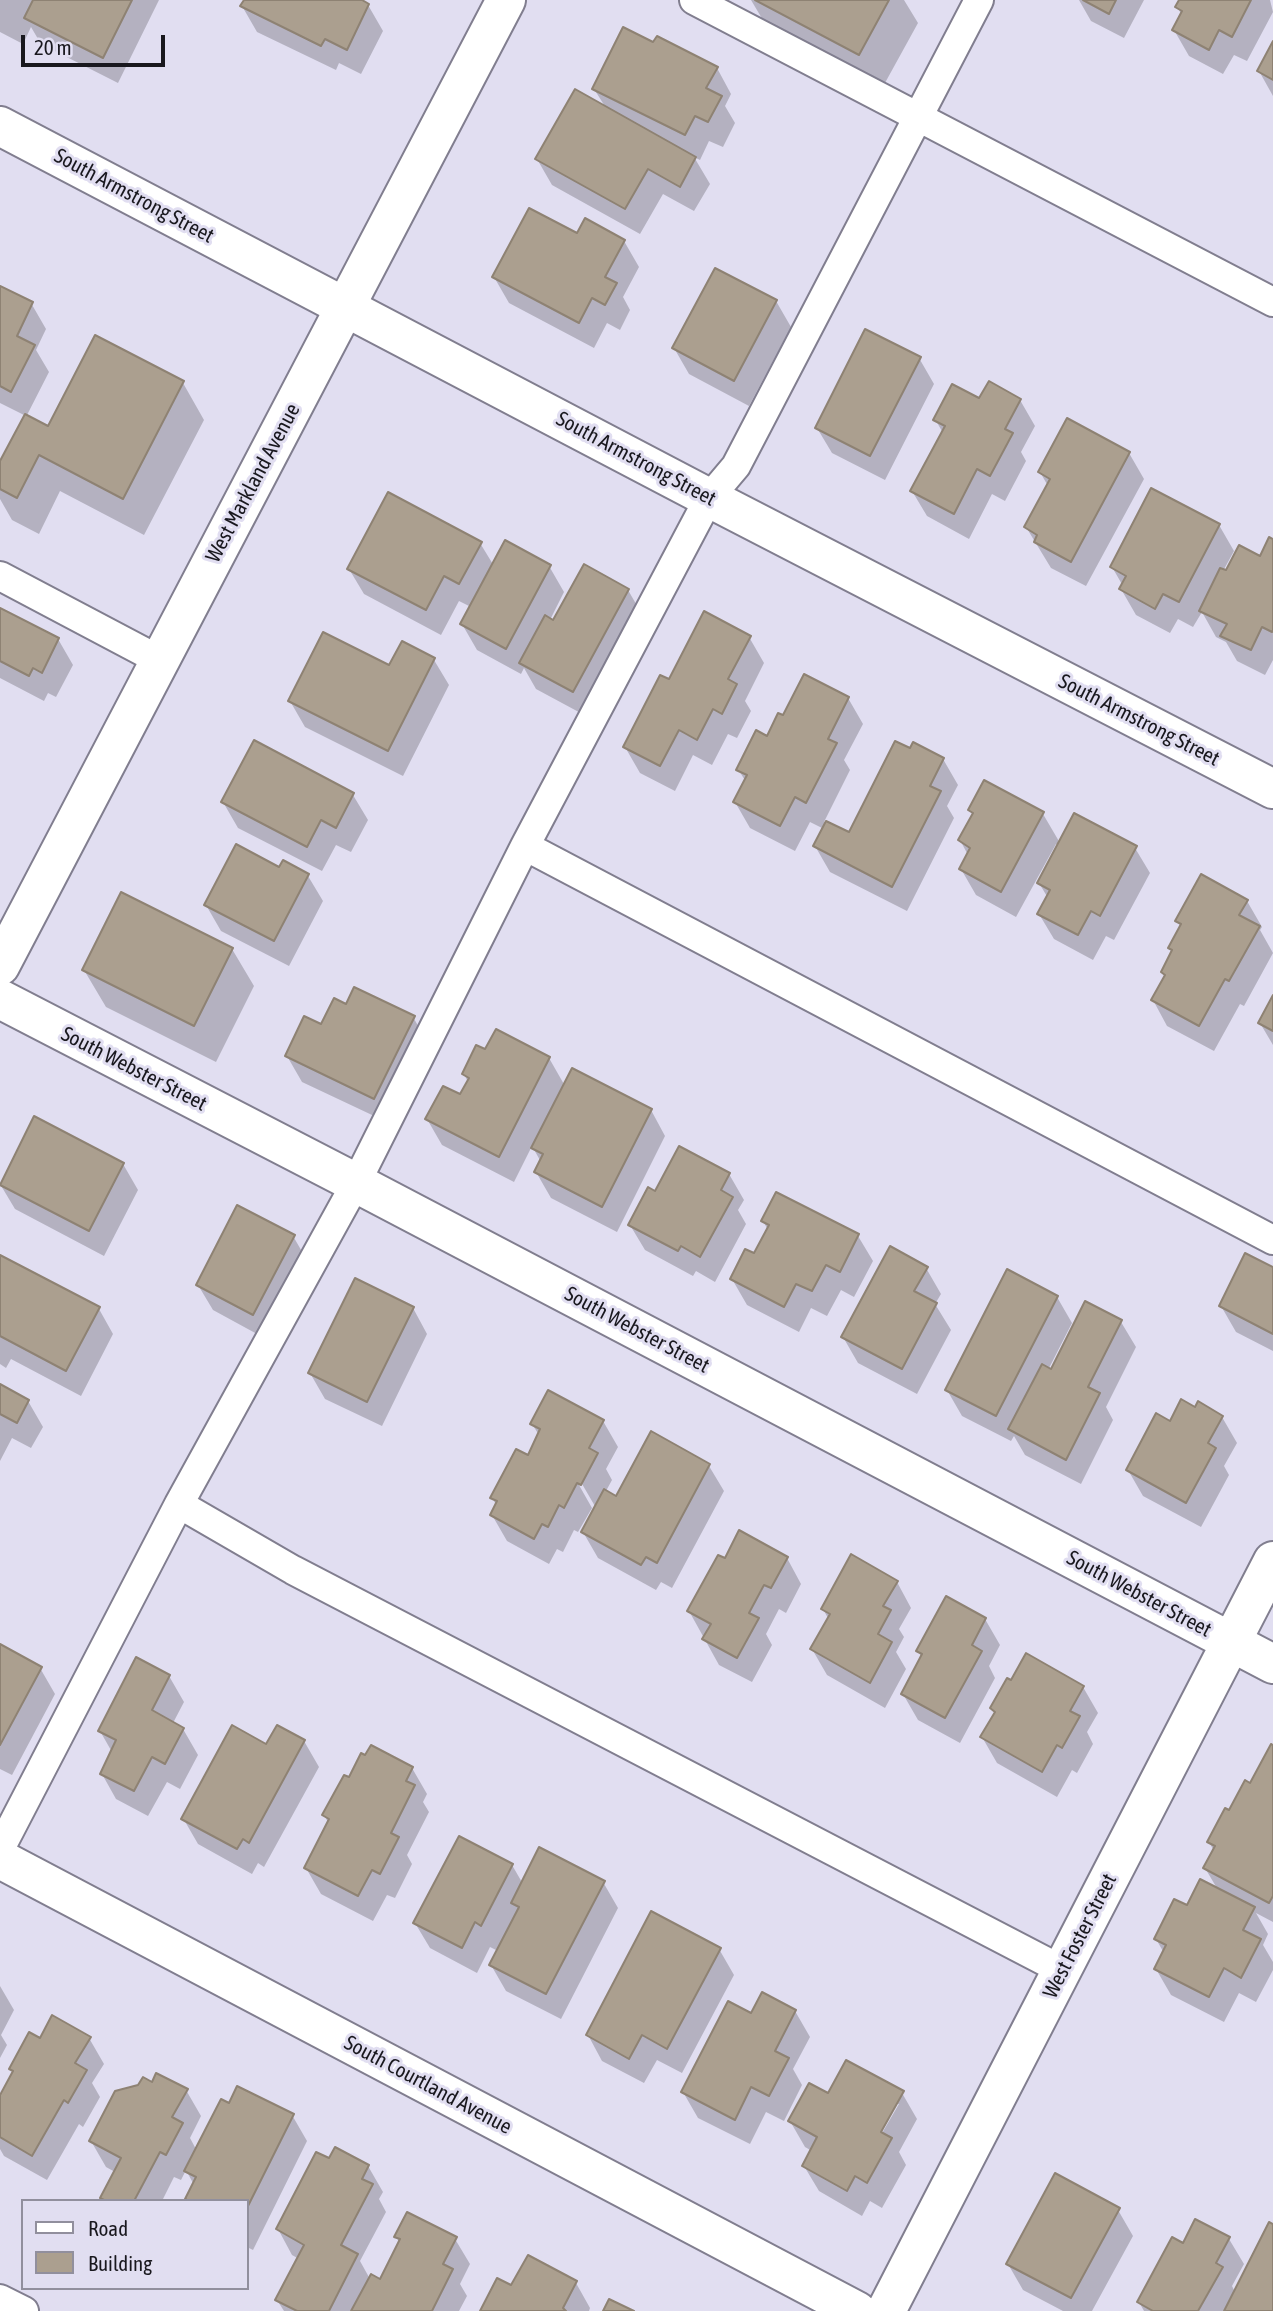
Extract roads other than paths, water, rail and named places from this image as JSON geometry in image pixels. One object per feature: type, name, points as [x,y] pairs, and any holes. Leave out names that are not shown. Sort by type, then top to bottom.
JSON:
[{"type":"street","name":"West Markland Avenue","points":[[0,966],[506,0]]},
{"type":"street","name":"South Armstrong Street","points":[[0,126],[709,498],[1273,789]]},
{"type":"street","name":"South Webster Street","points":[[0,999],[1273,1664]]},
{"type":"street","name":"West Foster Street","points":[[886,2311],[1273,1561]]},
{"type":"street","name":"South Courtland Avenue","points":[[0,1859],[857,2311]]},
{"type":"lane","points":[[694,0],[1273,302]]},
{"type":"lane","points":[[0,1849],[180,1504],[356,1183],[525,846],[709,498],[736,466],[979,0]]},
{"type":"lane","points":[[0,576],[160,661]]},
{"type":"lane","points":[[525,846],[1273,1240]]},
{"type":"lane","points":[[180,1504],[305,1576],[1062,1970]]},
{"type":"lane","points":[[0,2299],[23,2311]]}]
